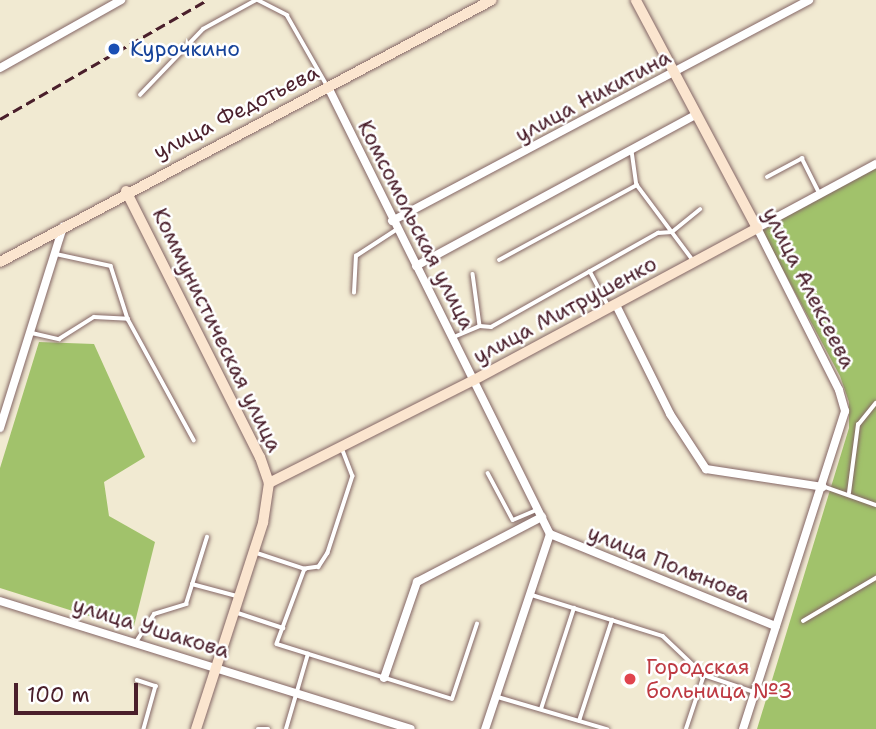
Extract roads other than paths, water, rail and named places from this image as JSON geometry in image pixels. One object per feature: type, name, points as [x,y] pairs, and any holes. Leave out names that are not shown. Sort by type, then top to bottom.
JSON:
[{"type":"main road","name":"улица Федотьева","points":[[0,262],[126,191],[492,0]]},
{"type":"main road","name":"улица Алексеева","points":[[636,0],[757,228]]},
{"type":"main road","name":"Коммунистическая улица","points":[[126,191],[260,457],[269,483],[254,552],[196,729]]},
{"type":"main road","name":"улица Митрушенко","points":[[269,483],[474,380],[757,228]]},
{"type":"street","points":[[0,68],[121,0]]},
{"type":"street","name":"улица Никитина","points":[[392,221],[674,74],[809,0]]},
{"type":"street","name":"Комсомольская улица","points":[[328,87],[396,230],[550,534]]},
{"type":"street","points":[[416,266],[695,115]]},
{"type":"street","name":"улица Митрушенко","points":[[757,228],[876,163]]},
{"type":"street","points":[[0,428],[63,226]]},
{"type":"street","name":"улица Алексеева","points":[[743,729],[823,487],[845,411],[839,390],[757,228]]},
{"type":"street","points":[[613,307],[670,414],[706,469],[823,487]]},
{"type":"street","points":[[384,678],[417,582],[539,513]]},
{"type":"street","points":[[485,729],[550,534]]},
{"type":"street","name":"улица Полынова","points":[[550,534],[776,626]]},
{"type":"street","name":"улица Ушакова","points":[[0,601],[216,666],[411,729]]},
{"type":"lane","points":[[140,96],[203,29],[257,0],[287,15],[328,87]]},
{"type":"lane","points":[[632,149],[637,185],[694,262]]},
{"type":"lane","points":[[767,177],[802,158],[821,195]]},
{"type":"lane","points":[[499,260],[637,185]]},
{"type":"lane","points":[[453,338],[480,326],[491,327],[659,233],[672,232],[700,209]]},
{"type":"lane","points":[[355,293],[356,256],[396,230]]},
{"type":"lane","points":[[55,254],[111,266],[128,318],[194,440]]},
{"type":"lane","points":[[590,271],[613,307]]},
{"type":"lane","points":[[473,274],[480,326]]},
{"type":"lane","points":[[30,332],[59,339],[94,317],[128,318]]},
{"type":"lane","points":[[849,493],[858,425],[876,403]]},
{"type":"lane","points":[[254,552],[305,569],[319,567],[328,553],[353,476],[342,447]]},
{"type":"lane","points":[[488,473],[513,520],[539,513]]},
{"type":"lane","points":[[823,487],[875,502]]},
{"type":"lane","points":[[136,642],[154,614],[186,604],[207,537]]},
{"type":"lane","points":[[305,569],[276,644],[452,699],[477,624]]},
{"type":"lane","points":[[803,621],[876,579]]},
{"type":"lane","points":[[192,584],[239,597]]},
{"type":"lane","points":[[530,595],[668,638],[704,676],[755,692]]},
{"type":"lane","points":[[541,709],[574,608]]},
{"type":"lane","points":[[234,611],[283,628]]},
{"type":"lane","points":[[579,720],[612,620]]},
{"type":"lane","points":[[286,729],[308,654]]},
{"type":"lane","points":[[686,729],[704,676]]},
{"type":"lane","points":[[137,680],[156,686],[144,729]]},
{"type":"lane","points":[[496,696],[607,729]]},
{"type":"lane","points":[[258,729],[268,729]]},
{"type":"railway","points":[[0,119],[207,0]]},
{"type":"place","name":"Курочкино","points":[[114,49]]},
{"type":"place","name":"Городская больница №3","points":[[630,679]]}]
